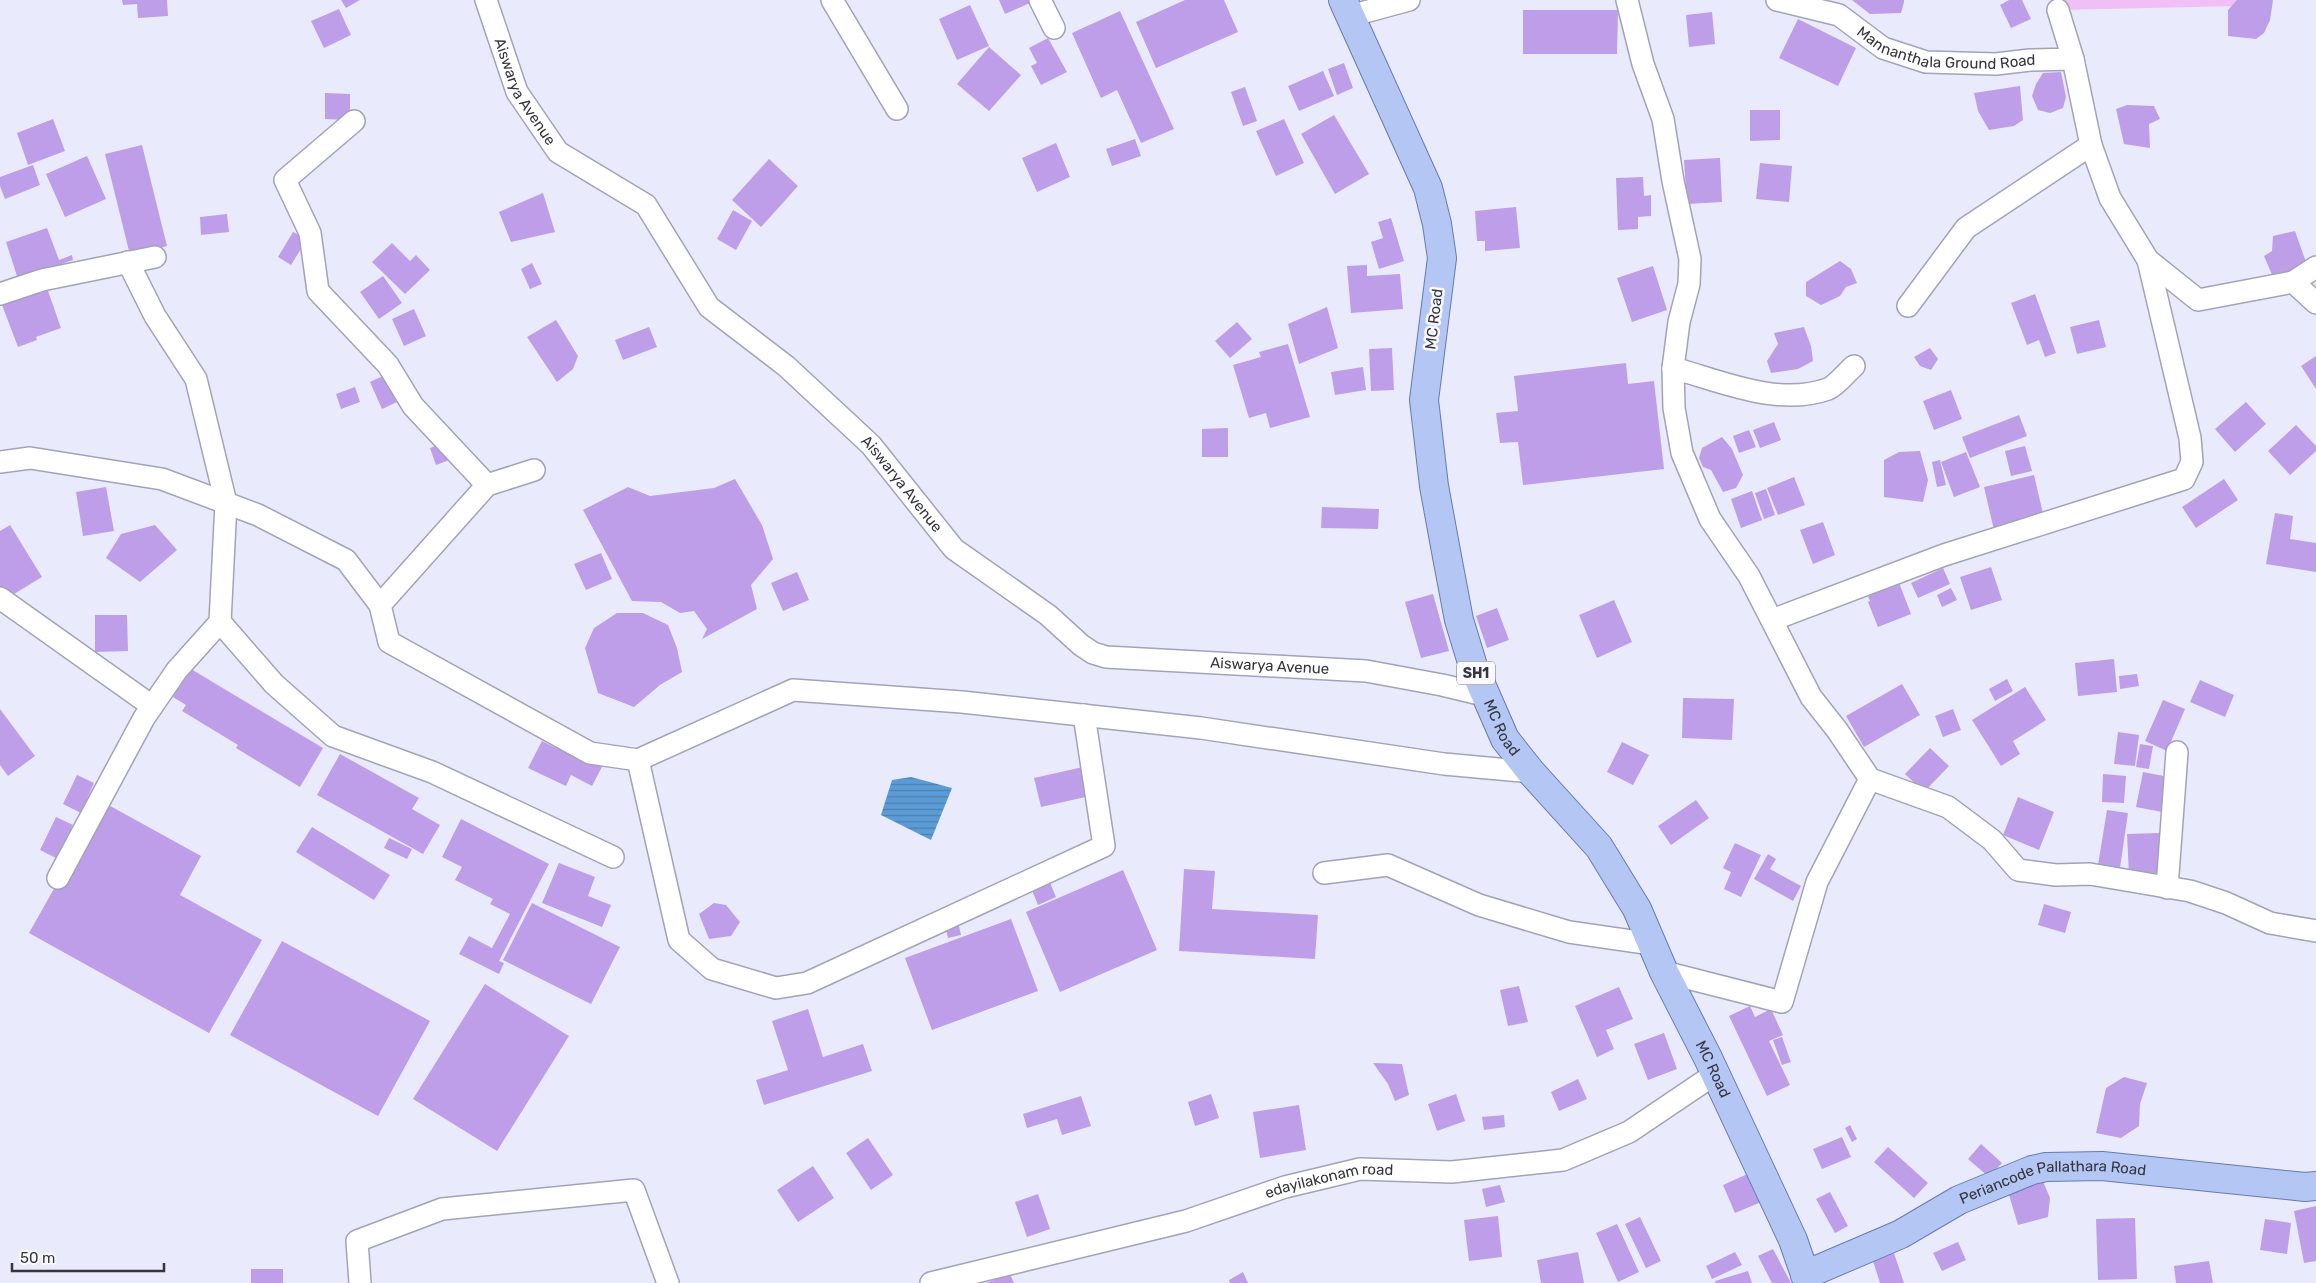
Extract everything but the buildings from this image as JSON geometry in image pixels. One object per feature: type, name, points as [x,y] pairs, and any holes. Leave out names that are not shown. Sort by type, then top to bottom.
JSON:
[{"type":"main road","name":"MC Road","points":[[1347,8],[1428,188],[1438,224],[1442,258],[1424,400],[1434,486],[1459,620],[1473,666],[1488,696],[1505,739],[1531,772],[1599,848],[1637,909],[1664,972],[1715,1074],[1792,1240],[1806,1279]]},
{"type":"main road","name":"Periancode Pallathara Road","points":[[1806,1279],[1901,1234],[1959,1200],[2032,1170],[2046,1167],[2102,1166],[2305,1187],[2316,1186]]},
{"type":"street","name":"Aiswarya Avenue","points":[[486,0],[517,92],[558,152],[646,205],[709,307],[786,366],[871,444],[954,550],[1048,615],[1081,645],[1093,653],[1106,657],[1225,665],[1366,671],[1442,685],[1488,696]]},
{"type":"street","points":[[832,0],[897,108]]},
{"type":"street","points":[[1040,0],[1054,28]]},
{"type":"street","points":[[1347,8],[1409,0]]},
{"type":"street","points":[[1628,0],[1643,64],[1663,119],[1673,181],[1690,259],[1689,284],[1679,322],[1673,368],[1674,408],[1682,453],[1688,472],[1710,519],[1749,576],[1811,697],[1837,730],[1870,780],[1948,807],[1992,840],[2018,870],[2056,876],[2090,874],[2190,891],[2226,903],[2270,923],[2316,931]]},
{"type":"street","name":"Mannanthala Ground Road","points":[[1777,0],[1839,15],[1884,48],[1926,62],[1996,64],[2030,60],[2073,59]]},
{"type":"street","points":[[1772,620],[1944,555],[2184,479],[2192,462],[2190,438],[2148,260],[2110,198],[2091,144],[2073,59],[2058,10]]},
{"type":"street","points":[[354,121],[285,180],[310,233],[318,291],[388,365],[413,406],[487,485]]},
{"type":"street","points":[[1908,306],[1966,228],[2091,144]]},
{"type":"street","points":[[0,294],[42,280],[154,257]]},
{"type":"street","points":[[2148,260],[2198,300],[2293,282],[2316,268]]},
{"type":"street","points":[[58,878],[115,768],[152,706],[177,670],[220,622],[226,503],[196,379],[155,316],[128,262]]},
{"type":"street","points":[[2293,282],[2316,303]]},
{"type":"street","points":[[1673,368],[1769,394],[1805,394],[1829,388],[1854,366]]},
{"type":"street","points":[[0,462],[30,458],[162,479],[258,515],[346,560],[380,605],[390,642],[590,753],[638,760],[794,690],[962,702],[1201,728],[1444,764],[1531,772]]},
{"type":"street","points":[[380,605],[487,485],[534,470]]},
{"type":"street","points":[[0,598],[152,706]]},
{"type":"street","points":[[220,622],[274,684],[333,736],[432,772],[613,857]]},
{"type":"street","points":[[638,760],[679,940],[712,969],[776,988],[807,983],[1104,846],[1084,715]]},
{"type":"street","points":[[2167,888],[2178,752]]},
{"type":"street","points":[[1664,972],[1782,1002],[1816,882],[1870,780]]},
{"type":"street","points":[[1324,873],[1388,865],[1479,905],[1551,927],[1569,932],[1652,944]]},
{"type":"street","name":"edayilakonam road","points":[[931,1283],[1186,1221],[1285,1187],[1360,1169],[1452,1172],[1563,1160],[1630,1132],[1715,1074]]},
{"type":"street","points":[[360,1283],[358,1241],[442,1209],[634,1190],[668,1283]]},
{"type":"shaded area","points":[[2057,0],[2237,0],[2238,6],[2058,10]]},
{"type":"water","points":[[911,777],[952,788],[931,840],[881,815],[892,780]]}]
